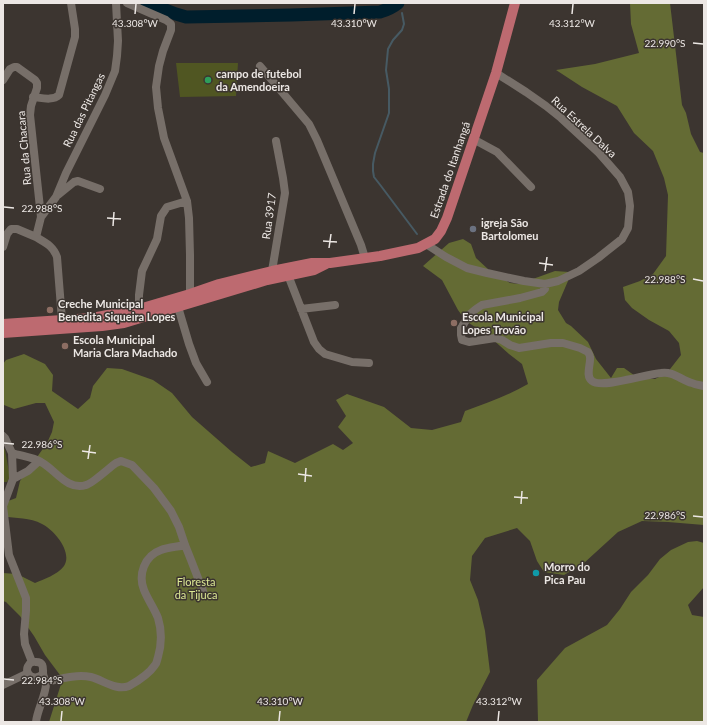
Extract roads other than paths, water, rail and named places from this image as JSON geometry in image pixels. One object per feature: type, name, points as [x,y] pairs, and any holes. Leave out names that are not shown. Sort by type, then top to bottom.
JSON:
[{"type":"main road","name":"Estrada do Itanhangá","points":[[3,324],[92,318],[139,309],[219,284],[272,270],[312,263],[330,263],[365,258],[405,251],[418,248],[435,239],[441,231],[447,218],[496,73],[515,3]]},
{"type":"main road","name":"Estrada do Itanhangá","points":[[3,333],[124,323],[267,280],[314,270],[330,263]]},
{"type":"street","points":[[33,97],[56,98],[59,95],[75,37],[71,3]]},
{"type":"street","name":"Rua das Pitangas","points":[[41,217],[56,197],[66,173],[105,96],[115,71],[118,41],[116,3]]},
{"type":"street","points":[[127,3],[166,20],[171,24],[172,30],[163,51],[156,87],[164,138],[187,201],[189,218],[190,294]]},
{"type":"street","points":[[260,66],[309,124],[323,154],[365,258]]},
{"type":"street","name":"Rua da Chacara","points":[[3,80],[10,69],[17,67],[37,83],[30,115],[41,217],[36,237]]},
{"type":"street","name":"Rua Estrela Dalva","points":[[426,244],[446,257],[468,268],[524,281],[545,284],[558,281],[579,271],[622,239],[628,228],[630,206],[628,192],[620,177],[599,153],[561,118],[526,92],[496,73]]},
{"type":"street","points":[[473,139],[497,152],[531,187]]},
{"type":"street","name":"Rua 3917","points":[[272,270],[285,192],[276,141]]},
{"type":"street","points":[[56,197],[74,182],[78,181],[100,189]]},
{"type":"street","points":[[139,309],[142,271],[157,239],[161,216],[167,208],[187,201]]},
{"type":"street","points":[[3,247],[8,234],[12,229],[16,229],[36,237],[55,250],[57,257],[62,320]]},
{"type":"street","points":[[288,275],[314,342],[319,348],[325,354],[352,362],[369,363]]},
{"type":"street","points":[[545,284],[545,289],[542,292],[520,298],[482,305],[476,309],[470,314],[462,328],[462,340],[468,342],[495,338],[519,348],[551,343],[563,343],[588,352],[590,357],[590,379],[593,382],[600,384],[662,372],[672,374],[691,383],[704,386]]},
{"type":"street","points":[[301,309],[335,305]]},
{"type":"street","points":[[178,307],[196,363],[207,382]]},
{"type":"street","points":[[3,436],[12,453],[9,484],[3,506],[6,556],[26,598],[24,634],[25,644],[32,662]]},
{"type":"street","points":[[12,453],[39,461],[48,466],[64,481],[70,484],[82,486],[88,485],[116,463],[121,461],[132,465],[154,488],[171,511],[179,527],[203,591]]},
{"type":"street","points":[[9,484],[28,471],[39,461]]},
{"type":"street","points":[[46,682],[72,676],[91,677],[116,687],[127,686],[143,677],[156,664],[161,645],[157,617],[142,584],[142,570],[145,562],[160,550],[185,545]]},
{"type":"street","points":[[32,662],[28,666],[27,671],[29,675],[34,678],[43,674]]},
{"type":"street","points":[[32,662],[42,664],[46,682],[45,690],[36,715],[36,722]]},
{"type":"street","points":[[3,685],[28,673]]},
{"type":"waterway","points":[[147,3],[186,17],[380,12],[389,9],[398,3]]},
{"type":"waterway","points":[[402,13],[404,24],[402,30],[393,40],[388,49],[386,70],[389,89],[389,113],[375,153],[373,171],[374,177],[417,234]]},
{"type":"place","name":"campo de futebol da Amendoeira","points":[[208,80]]},
{"type":"place","name":"igreja São Bartolomeu","points":[[473,229]]},
{"type":"place","name":"Creche Municipal Benedita Siqueira Lopes","points":[[50,310]]},
{"type":"place","name":"Escola Municipal Lopes Trovão","points":[[454,323]]},
{"type":"place","name":"Escola Municipal Maria Clara Machado","points":[[65,346]]},
{"type":"place","name":"Morro do Pica Pau","points":[[536,573]]},
{"type":"park label","name":"Floresta da Tijuca","points":[[196,588]]}]
